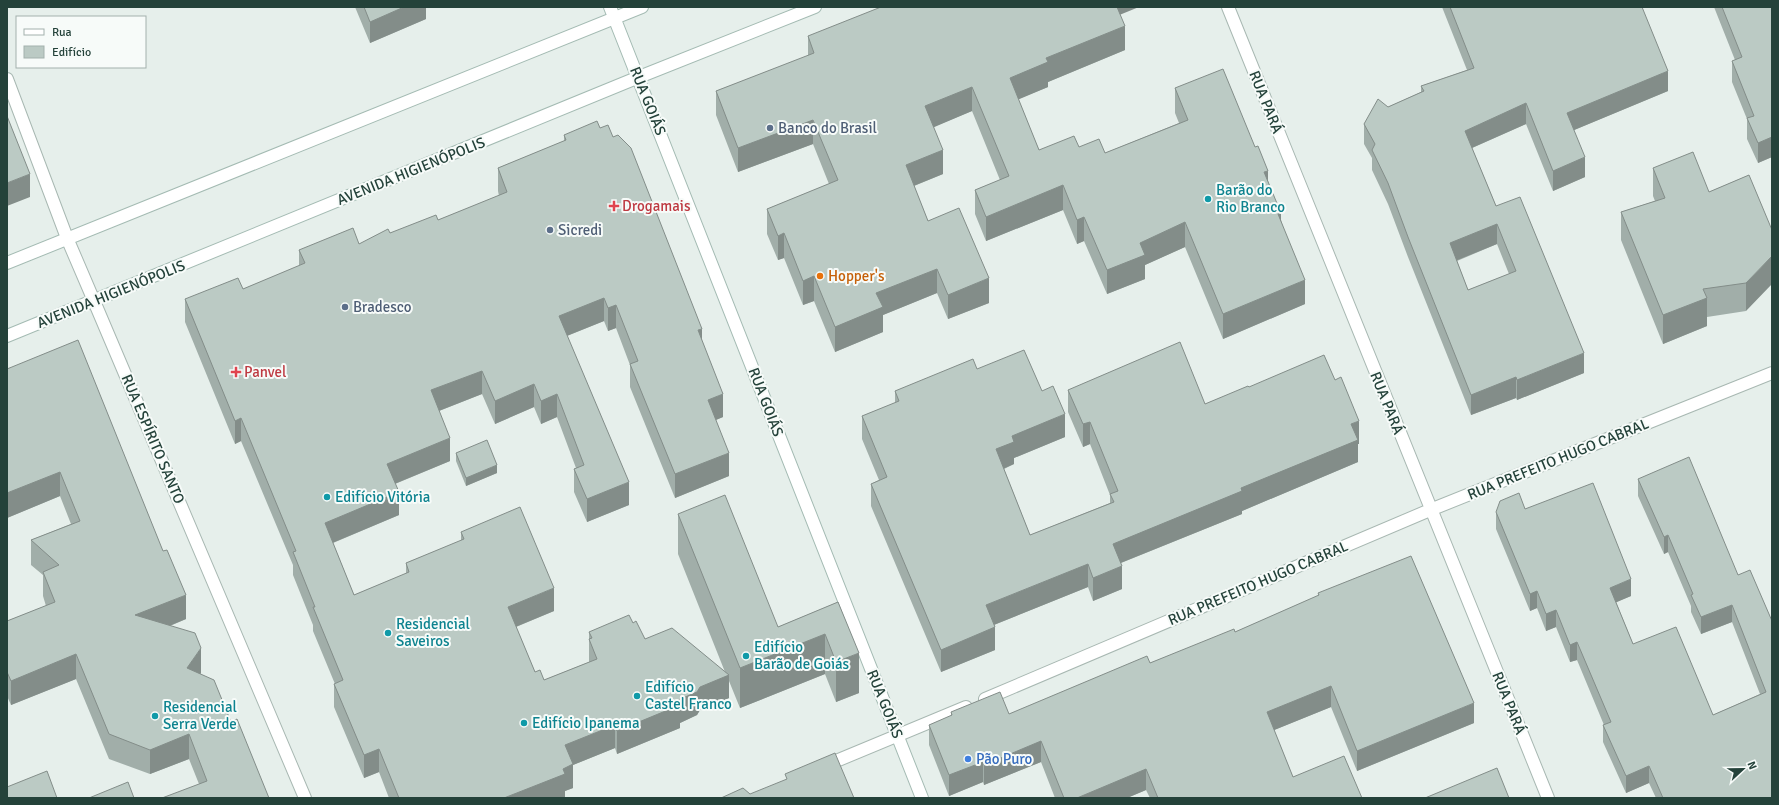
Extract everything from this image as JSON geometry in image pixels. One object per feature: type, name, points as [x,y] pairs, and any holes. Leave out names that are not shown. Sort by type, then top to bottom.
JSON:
[{"type":"street","name":"RUA GOIÁS","points":[[610,7],[922,798]]},
{"type":"street","points":[[7,263],[642,7]]},
{"type":"street","name":"AVENIDA HIGIENÓPOLIS","points":[[7,336],[815,7]]},
{"type":"street","name":"RUA PARÁ","points":[[1228,7],[1430,510],[1548,798]]},
{"type":"street","name":"RUA ESPÍRITO SANTO","points":[[7,79],[67,238],[305,798]]},
{"type":"street","name":"RUA PREFEITO HUGO CABRAL","points":[[812,771],[898,736],[1430,510],[1772,373]]},
{"type":"building","points":[[364,7],[404,7],[370,22]]},
{"type":"building","points":[[881,7],[1117,7],[1125,26],[1046,58],[1048,62],[1010,78],[1039,150],[1074,136],[1079,147],[1099,139],[1105,153],[1188,120],[1175,88],[1223,69],[1255,147],[1258,146],[1268,171],[1264,172],[1281,213],[1278,214],[1305,280],[1223,314],[1185,222],[1140,243],[1145,255],[1107,270],[1084,217],[1077,220],[1063,185],[986,217],[975,190],[1009,176],[972,87],[925,106],[943,150],[906,165],[928,221],[959,208],[989,278],[948,295],[937,269],[876,293],[883,307],[835,327],[814,276],[803,281],[784,233],[778,236],[767,209],[838,180],[813,120],[738,148],[716,91],[814,53],[808,36]]},
{"type":"building","points":[[1450,7],[1642,7],[1668,71],[1567,113],[1585,157],[1553,171],[1526,103],[1465,131],[1496,206],[1520,197],[1584,353],[1517,380],[1516,377],[1471,395],[1388,183],[1372,150],[1375,144],[1364,124],[1378,99],[1388,107],[1424,91],[1421,86],[1474,68]],"holes":[[[1497,224],[1516,271],[1468,290],[1450,243]]]},
{"type":"building","points":[[1722,7],[1772,7],[1772,137],[1758,143],[1747,118],[1754,116],[1732,61],[1742,57]]},
{"type":"building","points":[[7,116],[30,174],[7,183]]},
{"type":"building","points":[[597,121],[600,128],[608,125],[613,137],[618,135],[631,148],[702,329],[698,330],[723,394],[708,400],[729,453],[675,474],[630,364],[638,361],[616,305],[608,308],[604,298],[559,316],[629,482],[587,499],[574,469],[584,465],[557,394],[541,401],[534,384],[495,401],[482,371],[431,390],[450,438],[387,464],[399,492],[325,523],[354,595],[409,572],[406,563],[464,539],[461,532],[520,507],[554,588],[508,607],[535,672],[540,670],[544,680],[597,659],[589,639],[592,638],[589,632],[629,615],[633,623],[636,621],[645,639],[672,628],[729,675],[700,687],[697,692],[678,700],[680,705],[617,731],[615,725],[565,745],[573,764],[563,769],[565,774],[504,798],[399,798],[379,749],[364,755],[334,684],[343,680],[313,607],[315,607],[293,552],[296,551],[241,418],[235,421],[185,299],[238,278],[243,289],[305,263],[299,250],[353,228],[359,244],[388,229],[390,233],[436,215],[438,220],[507,192],[498,168],[566,140],[564,135]]},
{"type":"building","points":[[1693,152],[1709,192],[1749,175],[1772,230],[1772,256],[1746,283],[1703,289],[1707,298],[1663,315],[1621,212],[1665,198],[1653,168]]},
{"type":"building","points":[[78,340],[163,551],[167,550],[186,595],[135,615],[195,633],[201,648],[187,668],[214,680],[231,722],[237,719],[269,798],[162,798],[207,781],[189,734],[150,750],[109,734],[76,654],[11,681],[7,672],[7,621],[55,602],[43,572],[59,565],[31,540],[80,521],[60,472],[7,493],[7,369]]},
{"type":"building","points":[[1180,342],[1205,404],[1324,355],[1335,380],[1341,377],[1359,421],[1351,424],[1358,440],[1241,488],[1242,491],[1113,544],[1122,566],[1093,578],[1088,564],[986,605],[995,627],[941,650],[871,484],[887,477],[862,416],[899,401],[895,391],[973,359],[977,369],[1024,350],[1042,391],[1053,386],[1065,414],[1012,436],[1014,442],[996,449],[1030,535],[1114,502],[1110,494],[1118,491],[1090,422],[1083,424],[1068,390]]},
{"type":"building","points":[[487,440],[497,465],[466,478],[456,453]]},
{"type":"building","points":[[1689,457],[1738,575],[1750,570],[1772,621],[1772,798],[1663,798],[1649,766],[1626,776],[1603,725],[1611,722],[1577,642],[1570,645],[1556,610],[1546,614],[1537,591],[1530,594],[1496,512],[1500,501],[1519,493],[1525,509],[1593,483],[1631,579],[1610,588],[1633,644],[1676,627],[1713,715],[1766,692],[1732,605],[1701,617],[1668,535],[1664,537],[1638,479]]},
{"type":"building","points":[[725,495],[778,627],[838,602],[859,653],[836,662],[825,634],[740,668],[678,514]]},
{"type":"building","points":[[1411,556],[1474,703],[1357,751],[1331,686],[1267,712],[1293,777],[1344,756],[1362,798],[1158,798],[1146,769],[1077,798],[1064,798],[1041,741],[984,765],[983,762],[949,775],[929,725],[952,715],[951,712],[1000,692],[1009,714],[1147,656],[1150,663],[1234,629],[1235,632],[1319,595],[1318,593]]},
{"type":"building","points":[[835,753],[854,798],[721,798],[743,788],[750,794],[787,779],[785,774]]},
{"type":"building","points":[[1497,768],[1509,798],[1425,798]]},
{"type":"building","points":[[47,771],[57,798],[7,798],[7,787]]},
{"type":"building","points":[[128,782],[134,798],[89,798]]},
{"type":"place","name":"Banco do Brasil","points":[[770,128]]},
{"type":"place","name":"Barão do Rio Branco","points":[[1208,199]]},
{"type":"place","name":"Drogamais","points":[[614,206]]},
{"type":"place","name":"Sicredi","points":[[550,230]]},
{"type":"place","name":"Hopper's","points":[[820,276]]},
{"type":"place","name":"Bradesco","points":[[345,307]]},
{"type":"place","name":"Panvel","points":[[236,372]]},
{"type":"place","name":"Edifício Vitória","points":[[327,497]]},
{"type":"place","name":"Residencial Saveiros","points":[[388,633]]},
{"type":"place","name":"Edifício Barão de Goiás","points":[[746,656]]},
{"type":"place","name":"Edifício Castel Franco","points":[[637,696]]},
{"type":"place","name":"Residencial Serra Verde","points":[[155,716]]},
{"type":"place","name":"Edifício Ipanema","points":[[524,723]]},
{"type":"place","name":"Pão Puro","points":[[968,759]]}]
